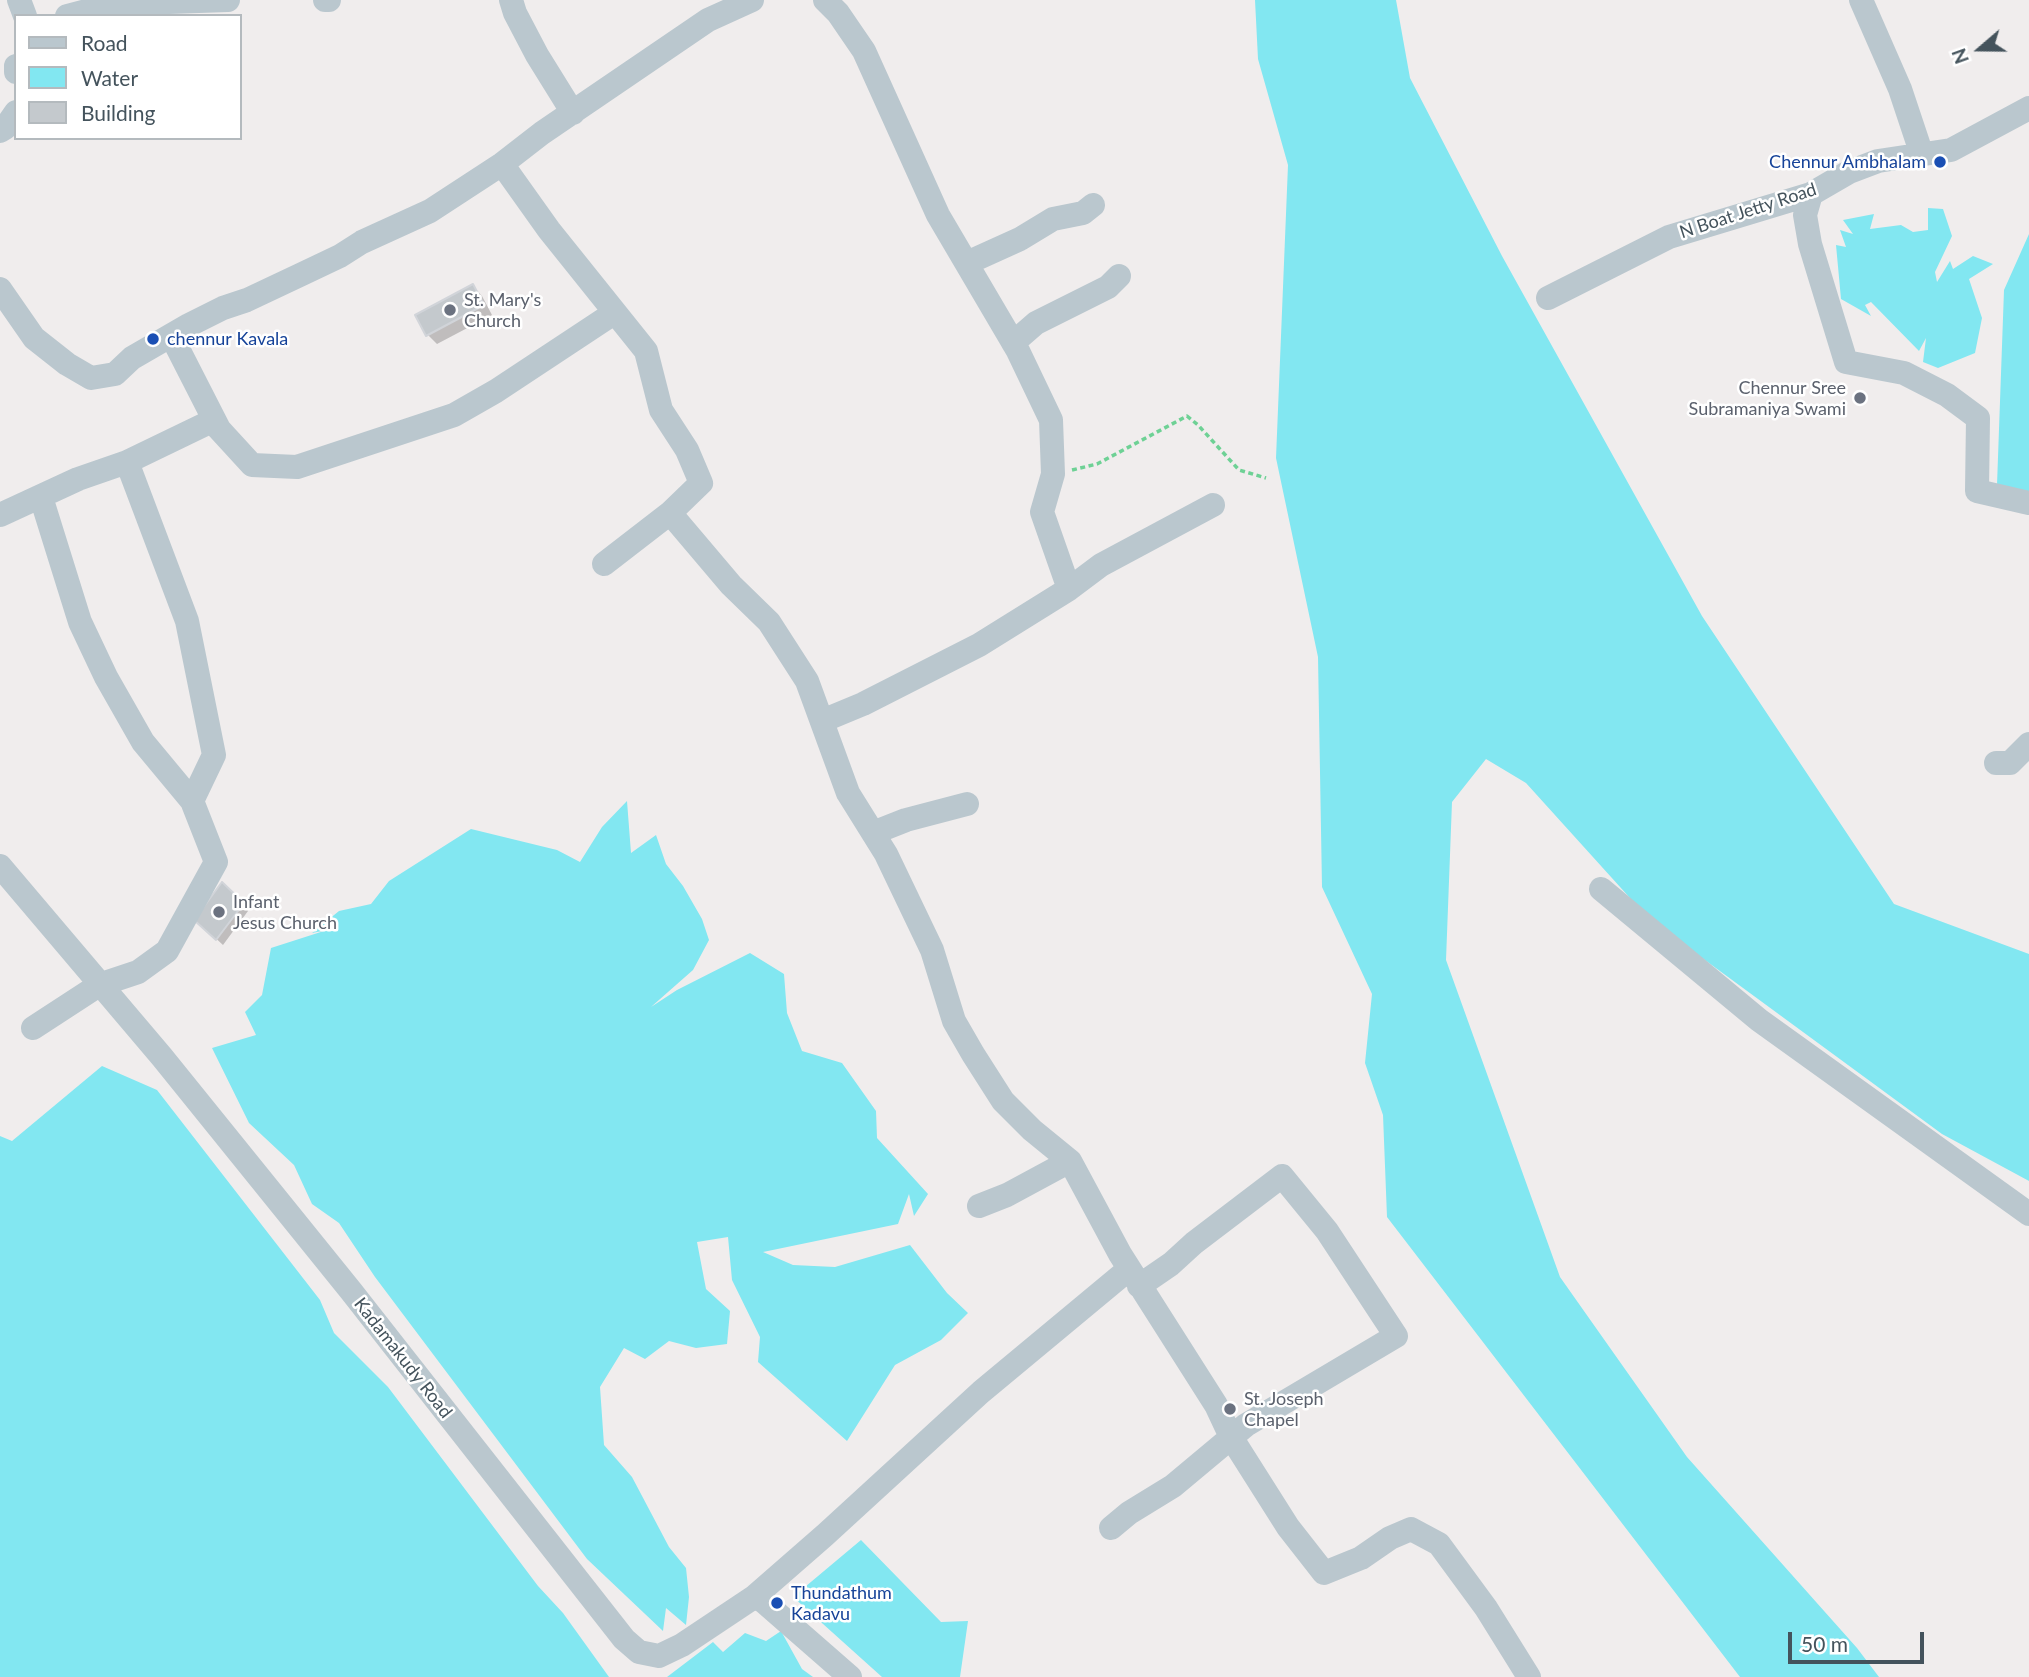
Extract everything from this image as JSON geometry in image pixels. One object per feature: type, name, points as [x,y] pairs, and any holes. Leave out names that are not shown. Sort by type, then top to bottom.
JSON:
[{"type":"street","points":[[75,14],[102,7],[140,3],[228,0]]},
{"type":"street","points":[[511,0],[537,55],[573,113]]},
{"type":"street","points":[[0,289],[34,338],[67,365],[91,378],[115,374],[132,358],[223,307],[300,275],[362,242],[430,211],[708,20],[752,0]]},
{"type":"street","points":[[825,0],[838,13],[864,51],[938,215],[1013,343],[1051,421],[1053,474],[1042,512],[1069,589]]},
{"type":"street","points":[[1861,0],[1900,89],[1922,155]]},
{"type":"street","name":"N Boat Jetty Road","points":[[1548,298],[1669,237],[1811,194],[1849,172],[1878,161],[1951,150],[2029,108]]},
{"type":"street","points":[[0,131],[14,114]]},
{"type":"street","points":[[502,164],[549,230],[646,351],[661,410],[687,450],[701,483],[670,513],[604,564]]},
{"type":"street","points":[[1811,194],[1805,215],[1810,244],[1846,362],[1903,373],[1947,395],[1978,418],[1977,491],[2029,503]]},
{"type":"street","points":[[967,263],[1010,244],[1053,219],[1083,213],[1093,205]]},
{"type":"street","points":[[1013,343],[1036,323],[1108,287],[1119,276]]},
{"type":"street","points":[[172,337],[219,429],[253,465],[297,467],[454,415],[496,391],[614,313]]},
{"type":"street","points":[[0,514],[127,462],[214,419]]},
{"type":"street","points":[[127,462],[187,621],[214,755],[192,801]]},
{"type":"street","points":[[33,1028],[99,985],[138,972],[167,951],[216,862],[192,801],[143,742],[106,677],[80,622],[41,497]]},
{"type":"street","points":[[822,721],[863,704],[979,645],[1069,589],[1101,565],[1213,505]]},
{"type":"street","points":[[670,513],[731,585],[769,622],[807,681],[848,793],[886,853],[932,950],[954,1021],[1003,1101],[1032,1130],[1070,1160],[1134,1277],[1216,1405],[1231,1437],[1288,1527],[1324,1573],[1361,1558],[1390,1538],[1411,1529],[1438,1545],[1486,1608],[1529,1677]]},
{"type":"street","points":[[1996,763],[2010,763],[2029,744]]},
{"type":"street","points":[[873,833],[906,820],[967,804]]},
{"type":"street","name":"Kadamakudy Road","points":[[0,866],[162,1057],[351,1291],[624,1639],[639,1652],[659,1656],[682,1645],[754,1597]]},
{"type":"street","points":[[1601,890],[1759,1020],[2029,1214]]},
{"type":"street","points":[[979,1206],[1007,1195],[1070,1160]]},
{"type":"street","points":[[850,1677],[763,1601],[754,1597],[981,1392],[1134,1277],[1171,1264],[1194,1243],[1282,1176],[1327,1231],[1396,1336],[1246,1425],[1173,1486],[1129,1513],[1111,1528]]},
{"type":"path","points":[[1053,474],[1097,464],[1187,416],[1239,470],[1266,478]]},
{"type":"water","points":[[1255,0],[1396,0],[1410,78],[1502,256],[1702,616],[1894,904],[2029,954],[2029,1181],[1942,1134],[1649,919],[1526,783],[1486,759],[1452,802],[1446,960],[1560,1277],[1687,1457],[1857,1648],[1879,1677],[1740,1677],[1387,1217],[1383,1115],[1365,1063],[1372,994],[1322,887],[1318,657],[1276,458],[1288,165],[1258,59]]},
{"type":"water","points":[[1928,208],[1943,209],[1952,236],[1935,272],[1937,282],[1950,261],[1953,269],[1973,256],[1993,264],[1969,279],[1982,318],[1975,353],[1938,368],[1923,362],[1926,338],[1919,351],[1871,302],[1865,305],[1871,316],[1841,299],[1836,245],[1846,247],[1840,230],[1853,234],[1843,220],[1874,214],[1870,229],[1901,225],[1913,232],[1928,230]]},
{"type":"water","points":[[2029,234],[2029,493],[1997,485],[2004,290]]},
{"type":"water","points":[[627,801],[631,853],[656,835],[666,864],[683,886],[702,919],[709,940],[693,970],[651,1007],[677,990],[750,953],[784,974],[787,1013],[802,1051],[842,1063],[876,1111],[877,1138],[928,1194],[914,1216],[909,1194],[898,1224],[763,1252],[793,1265],[835,1267],[910,1245],[947,1293],[968,1313],[941,1340],[895,1365],[847,1441],[758,1362],[760,1337],[732,1280],[728,1237],[697,1242],[706,1289],[730,1311],[727,1344],[696,1348],[669,1341],[645,1359],[624,1348],[600,1387],[604,1445],[632,1477],[669,1547],[686,1568],[689,1597],[686,1625],[666,1608],[663,1631],[587,1559],[375,1277],[339,1223],[312,1204],[294,1165],[249,1123],[212,1048],[256,1035],[245,1012],[262,995],[271,948],[327,930],[312,933],[339,911],[371,904],[389,881],[471,829],[557,850],[580,862],[602,827]]},
{"type":"water","points":[[102,1066],[157,1090],[320,1300],[334,1333],[388,1387],[538,1586],[563,1613],[609,1677],[0,1677],[0,1136],[12,1141]]},
{"type":"water","points":[[861,1540],[941,1622],[968,1621],[960,1677],[882,1677],[793,1597]]},
{"type":"water","points":[[781,1631],[802,1669],[813,1677],[667,1677],[713,1642],[723,1652],[745,1633],[766,1641]]},
{"type":"building","name":"St. Mary's Church","points":[[473,284],[484,305],[426,336],[415,315]]},
{"type":"building","name":"Infant Jesus Church","points":[[222,882],[244,903],[216,940],[194,920]]},
{"type":"place","name":"Chennur Ambhalam","points":[[1940,162]]},
{"type":"place","name":"St. Mary's Church","points":[[450,310]]},
{"type":"place","name":"chennur Kavala","points":[[153,339]]},
{"type":"place","name":"Chennur Sree Subramaniya Swami","points":[[1860,398]]},
{"type":"place","name":"Infant Jesus Church","points":[[219,912]]},
{"type":"place","name":"St. Joseph Chapel","points":[[1230,1409]]},
{"type":"place","name":"Thundathum Kadavu","points":[[777,1603]]}]
